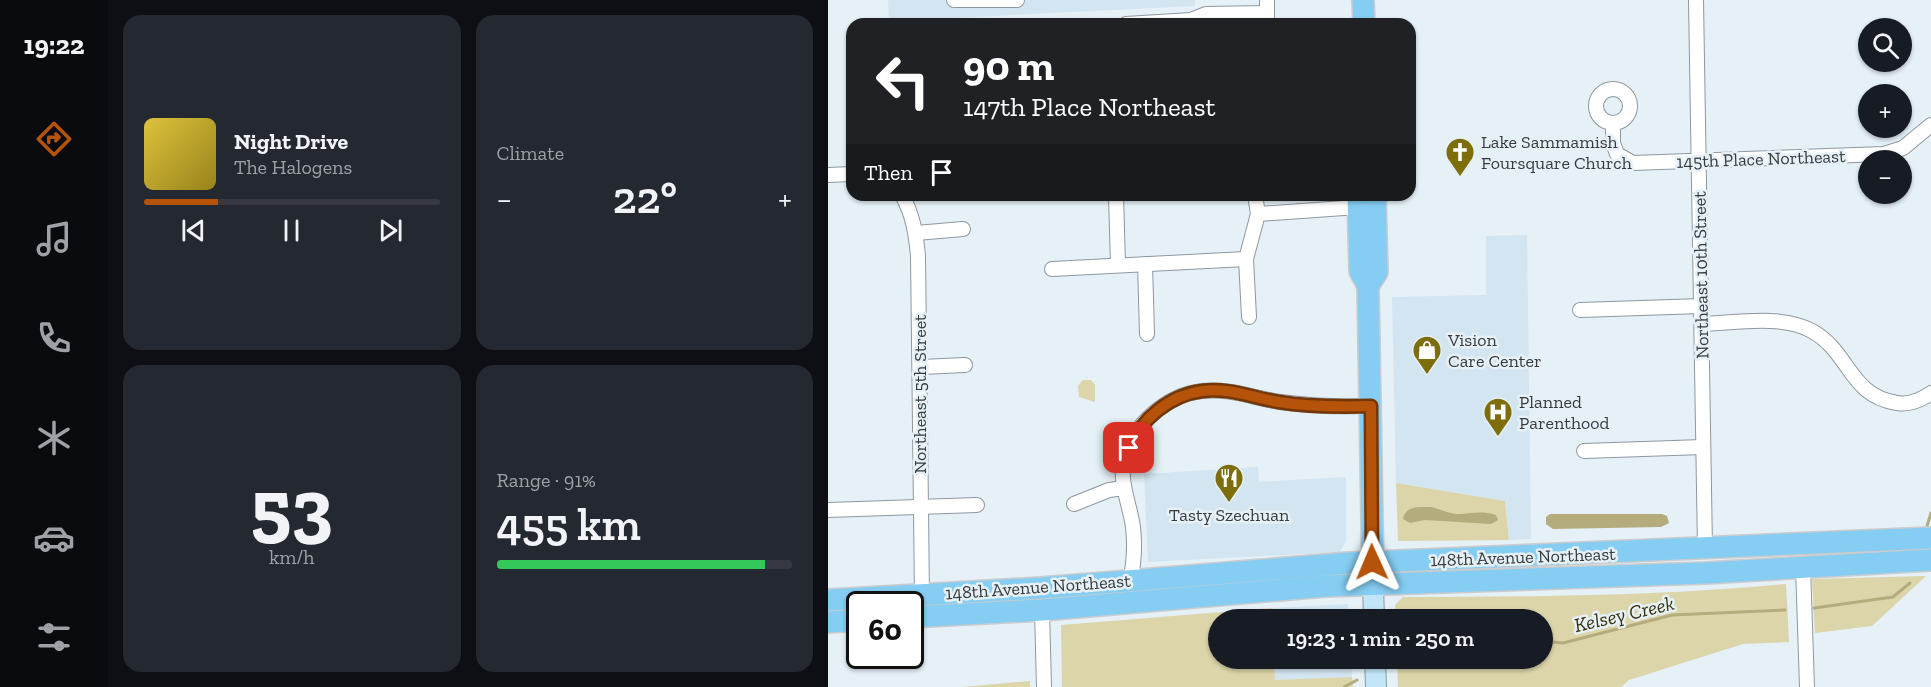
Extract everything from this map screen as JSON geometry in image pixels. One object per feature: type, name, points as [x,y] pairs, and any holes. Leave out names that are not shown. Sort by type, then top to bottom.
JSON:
[{"type":"main road","points":[[1363,0],[1364,18]]},
{"type":"main road","points":[[1358,201],[1360,271],[1368,286],[1374,609]]},
{"type":"main road","points":[[1368,286],[1377,272],[1375,201]]},
{"type":"main road","name":"148th Avenue Northeast","points":[[924,616],[1042,610],[1118,603],[1373,573],[1653,552],[1931,538]]},
{"type":"main road","points":[[1605,576],[1597,572],[1596,567],[1600,561],[1653,552]]},
{"type":"main road","name":"148th Avenue Northeast","points":[[924,595],[1162,579],[1373,573],[1605,576],[1931,560]]},
{"type":"main road","points":[[1118,603],[1157,593],[1161,590],[1162,579]]},
{"type":"main road","name":"148th Avenue Northeast","points":[[828,600],[846,599]]},
{"type":"main road","points":[[828,622],[846,621]]},
{"type":"main road","points":[[1375,669],[1376,687]]},
{"type":"street","points":[[954,0],[1017,0]]},
{"type":"street","name":"Northeast 10th Street","points":[[1696,0],[1705,549]]},
{"type":"street","points":[[1196,18],[1206,14],[1267,12]]},
{"type":"street","name":"145th Place Northeast","points":[[1613,123],[1613,144],[1617,154],[1633,163],[1884,154],[1903,148],[1931,126]]},
{"type":"street","points":[[828,175],[846,174]]},
{"type":"street","name":"Northeast 5th Street","points":[[905,201],[916,233],[921,367],[922,591]]},
{"type":"street","points":[[1116,201],[1118,265]]},
{"type":"street","points":[[1249,317],[1246,259],[1258,214],[1256,201]]},
{"type":"street","points":[[1258,214],[1358,201]]},
{"type":"street","points":[[916,233],[963,229]]},
{"type":"street","points":[[1052,269],[1246,259]]},
{"type":"street","points":[[1145,264],[1147,334]]},
{"type":"street","points":[[1580,310],[1702,306]]},
{"type":"street","points":[[1702,324],[1782,322],[1797,325],[1824,339],[1872,396],[1901,404],[1917,401],[1931,393]]},
{"type":"street","points":[[921,367],[965,365]]},
{"type":"street","points":[[1130,582],[1133,566],[1133,526],[1124,488],[1124,460],[1134,436],[1152,413],[1177,399],[1201,391],[1223,391],[1280,402],[1325,407],[1371,406]]},
{"type":"street","points":[[1584,451],[1703,447]]},
{"type":"street","points":[[1074,504],[1108,490],[1124,488]]},
{"type":"street","points":[[828,510],[977,505]]},
{"type":"street","points":[[1803,566],[1807,687]]},
{"type":"street","points":[[1042,610],[1044,687]]},
{"type":"shaded area","points":[[888,0],[1195,0],[1195,6],[950,18],[889,18]]},
{"type":"shaded area","points":[[1527,235],[1531,539],[1509,540],[1505,501],[1396,483],[1392,297],[1486,295],[1486,236]]},
{"type":"shaded area","points":[[1083,380],[1091,380],[1095,385],[1095,402],[1079,397],[1078,386]]},
{"type":"shaded area","points":[[1258,467],[1259,482],[1346,477],[1346,541],[1340,552],[1148,562],[1144,474]]},
{"type":"shaded area","points":[[1396,483],[1505,501],[1509,540],[1398,541]]},
{"type":"shaded area","points":[[1431,507],[1457,514],[1491,514],[1496,515],[1498,520],[1491,524],[1425,520],[1410,523],[1403,519],[1410,509]]},
{"type":"shaded area","points":[[1550,514],[1662,514],[1667,516],[1669,523],[1661,527],[1553,529],[1546,524],[1546,517]]},
{"type":"shaded area","points":[[1926,576],[1872,626],[1815,633],[1812,579]]},
{"type":"shaded area","points":[[1786,584],[1789,642],[1743,644],[1629,680],[1621,687],[1398,687],[1397,669],[1553,669],[1553,609],[1395,609],[1395,605],[1403,597],[1547,596]]},
{"type":"shaded area","points":[[1348,604],[1348,609],[1272,609]]},
{"type":"shaded area","points":[[1208,613],[1208,669],[1274,669],[1275,680],[1352,677],[1353,687],[1062,687],[1061,625]]},
{"type":"shaded area","points":[[1274,669],[1352,669],[1352,677],[1275,680]]},
{"type":"shaded area","points":[[1030,681],[1030,687],[962,687]]},
{"type":"waterway","name":"Kelsey Creek","points":[[1927,526],[1931,513]]},
{"type":"waterway","name":"Kelsey Creek","points":[[1814,608],[1893,597],[1910,583]]},
{"type":"waterway","name":"Kelsey Creek","points":[[1553,642],[1563,643],[1672,615],[1785,610]]},
{"type":"waterway","name":"Kelsey Creek","points":[[1344,687],[1357,680]]},
{"type":"place","name":"Lake Sammamish Foursquare Church","points":[[1460,178]]},
{"type":"place","name":"Vision Care Center","points":[[1427,376]]},
{"type":"place","name":"Planned Parenthood","points":[[1498,438]]},
{"type":"place","name":"Tasty Szechuan","points":[[1229,504]]},
{"type":"route","points":[[1129,448],[1134,436],[1152,413],[1177,399],[1201,391],[1223,391],[1280,402],[1325,407],[1371,406],[1372,562]]}]
